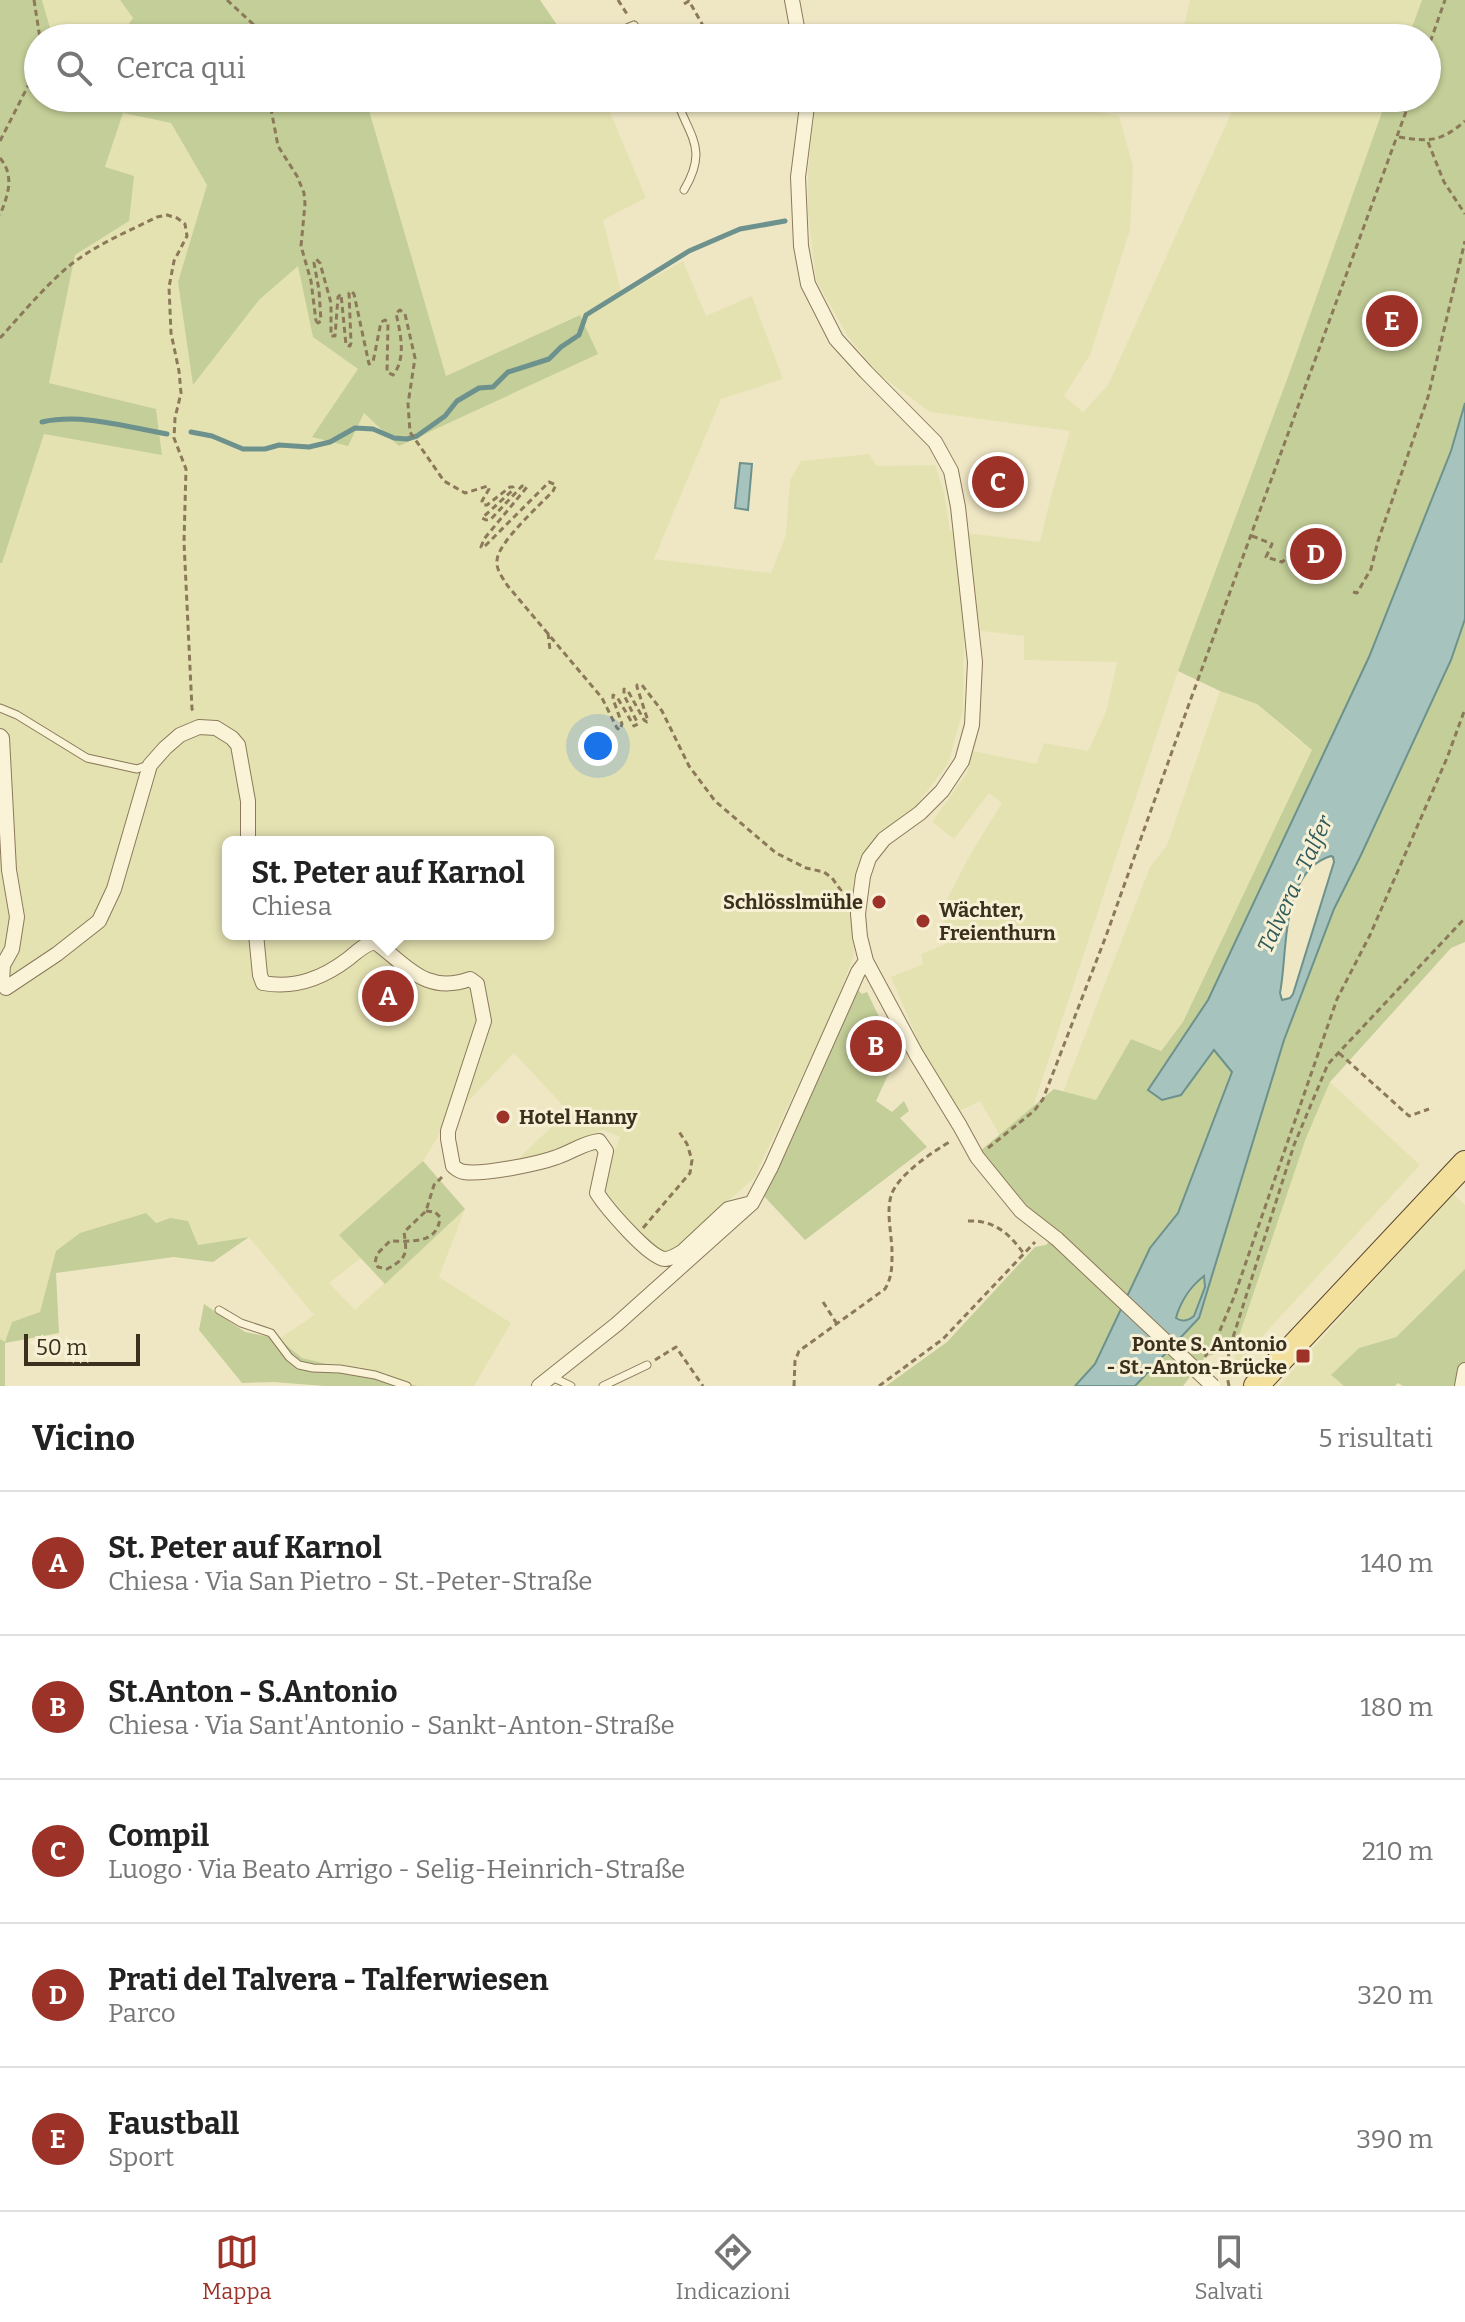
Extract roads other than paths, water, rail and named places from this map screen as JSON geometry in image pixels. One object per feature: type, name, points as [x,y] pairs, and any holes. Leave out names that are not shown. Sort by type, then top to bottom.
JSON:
[{"type":"main road","points":[[1256,1386],[1465,1163]]},
{"type":"street","points":[[792,0],[796,24]]},
{"type":"street","points":[[806,112],[798,177],[801,246],[808,284],[836,339],[935,442],[951,471],[958,507],[975,662],[972,725],[962,761],[942,791],[920,813],[884,839],[869,858],[863,876],[858,914],[866,961],[977,1157],[1021,1211],[1052,1235],[1213,1386]]},
{"type":"street","points":[[0,736],[4,759],[9,870],[17,917],[12,949],[3,965],[3,989],[57,954],[99,921],[114,889],[150,765],[180,735],[199,727],[216,728],[238,745],[248,801],[248,836]]},
{"type":"street","points":[[257,940],[263,983],[289,985],[320,977],[375,942],[401,966],[420,976],[445,984],[470,979],[477,984],[484,1021],[448,1131],[455,1168],[461,1172],[523,1166],[599,1141],[606,1151],[597,1193],[635,1237],[653,1254],[664,1259],[682,1252],[728,1209],[752,1203]]},
{"type":"street","points":[[545,1381],[617,1324],[752,1203],[858,972],[866,961]]},
{"type":"street","points":[[1462,1386],[1465,1370]]},
{"type":"lane","points":[[681,112],[695,140],[696,162],[684,190]]},
{"type":"lane","points":[[0,708],[17,715],[87,758],[137,769],[150,765]]},
{"type":"lane","points":[[219,1310],[241,1323],[271,1333],[299,1365],[375,1375],[407,1386]]},
{"type":"lane","points":[[603,1386],[647,1365]]},
{"type":"lane","points":[[545,1381],[571,1386]]},
{"type":"water","name":"Talvera - Talfer","points":[[1465,403],[1465,619],[1451,660],[1334,909],[1284,1040],[1199,1318],[1135,1386],[1075,1386],[1095,1364],[1150,1248],[1178,1213],[1232,1072],[1214,1050],[1181,1095],[1162,1100],[1148,1090],[1208,1000],[1369,657],[1451,451]],"holes":[[[1331,856],[1334,862],[1293,994],[1282,1000],[1280,993],[1286,936],[1295,895],[1314,865]],[[1204,1276],[1205,1287],[1194,1316],[1185,1320],[1176,1318],[1187,1295]]]},
{"type":"water","points":[[740,463],[752,464],[748,510],[735,508]]},
{"type":"waterway","points":[[191,432],[212,436],[243,449],[265,449],[279,445],[309,447],[330,442],[355,428],[373,429],[394,438],[417,436],[445,416],[457,401],[479,388],[493,387],[508,372],[549,359],[579,335],[586,315],[689,251],[740,229],[785,221]]},
{"type":"waterway","points":[[42,422],[89,420],[167,434]]},
{"type":"place","name":"Faustball","points":[[1392,321]]},
{"type":"place","name":"Compil","points":[[998,482]]},
{"type":"place","name":"Prati del Talvera - Talferwiesen","points":[[1316,554]]},
{"type":"place","name":"Schlösslmühle","points":[[879,902]]},
{"type":"place","name":"Wächter, Freienthurn","points":[[923,921]]},
{"type":"place","name":"St. Peter auf Karnol","points":[[388,996]]},
{"type":"place","name":"St.Anton - S.Antonio","points":[[876,1046]]},
{"type":"place","name":"Hotel Hanny","points":[[503,1117]]},
{"type":"place","name":"Ponte S. Antonio - St.-Anton-Brücke","points":[[1303,1356]]}]
